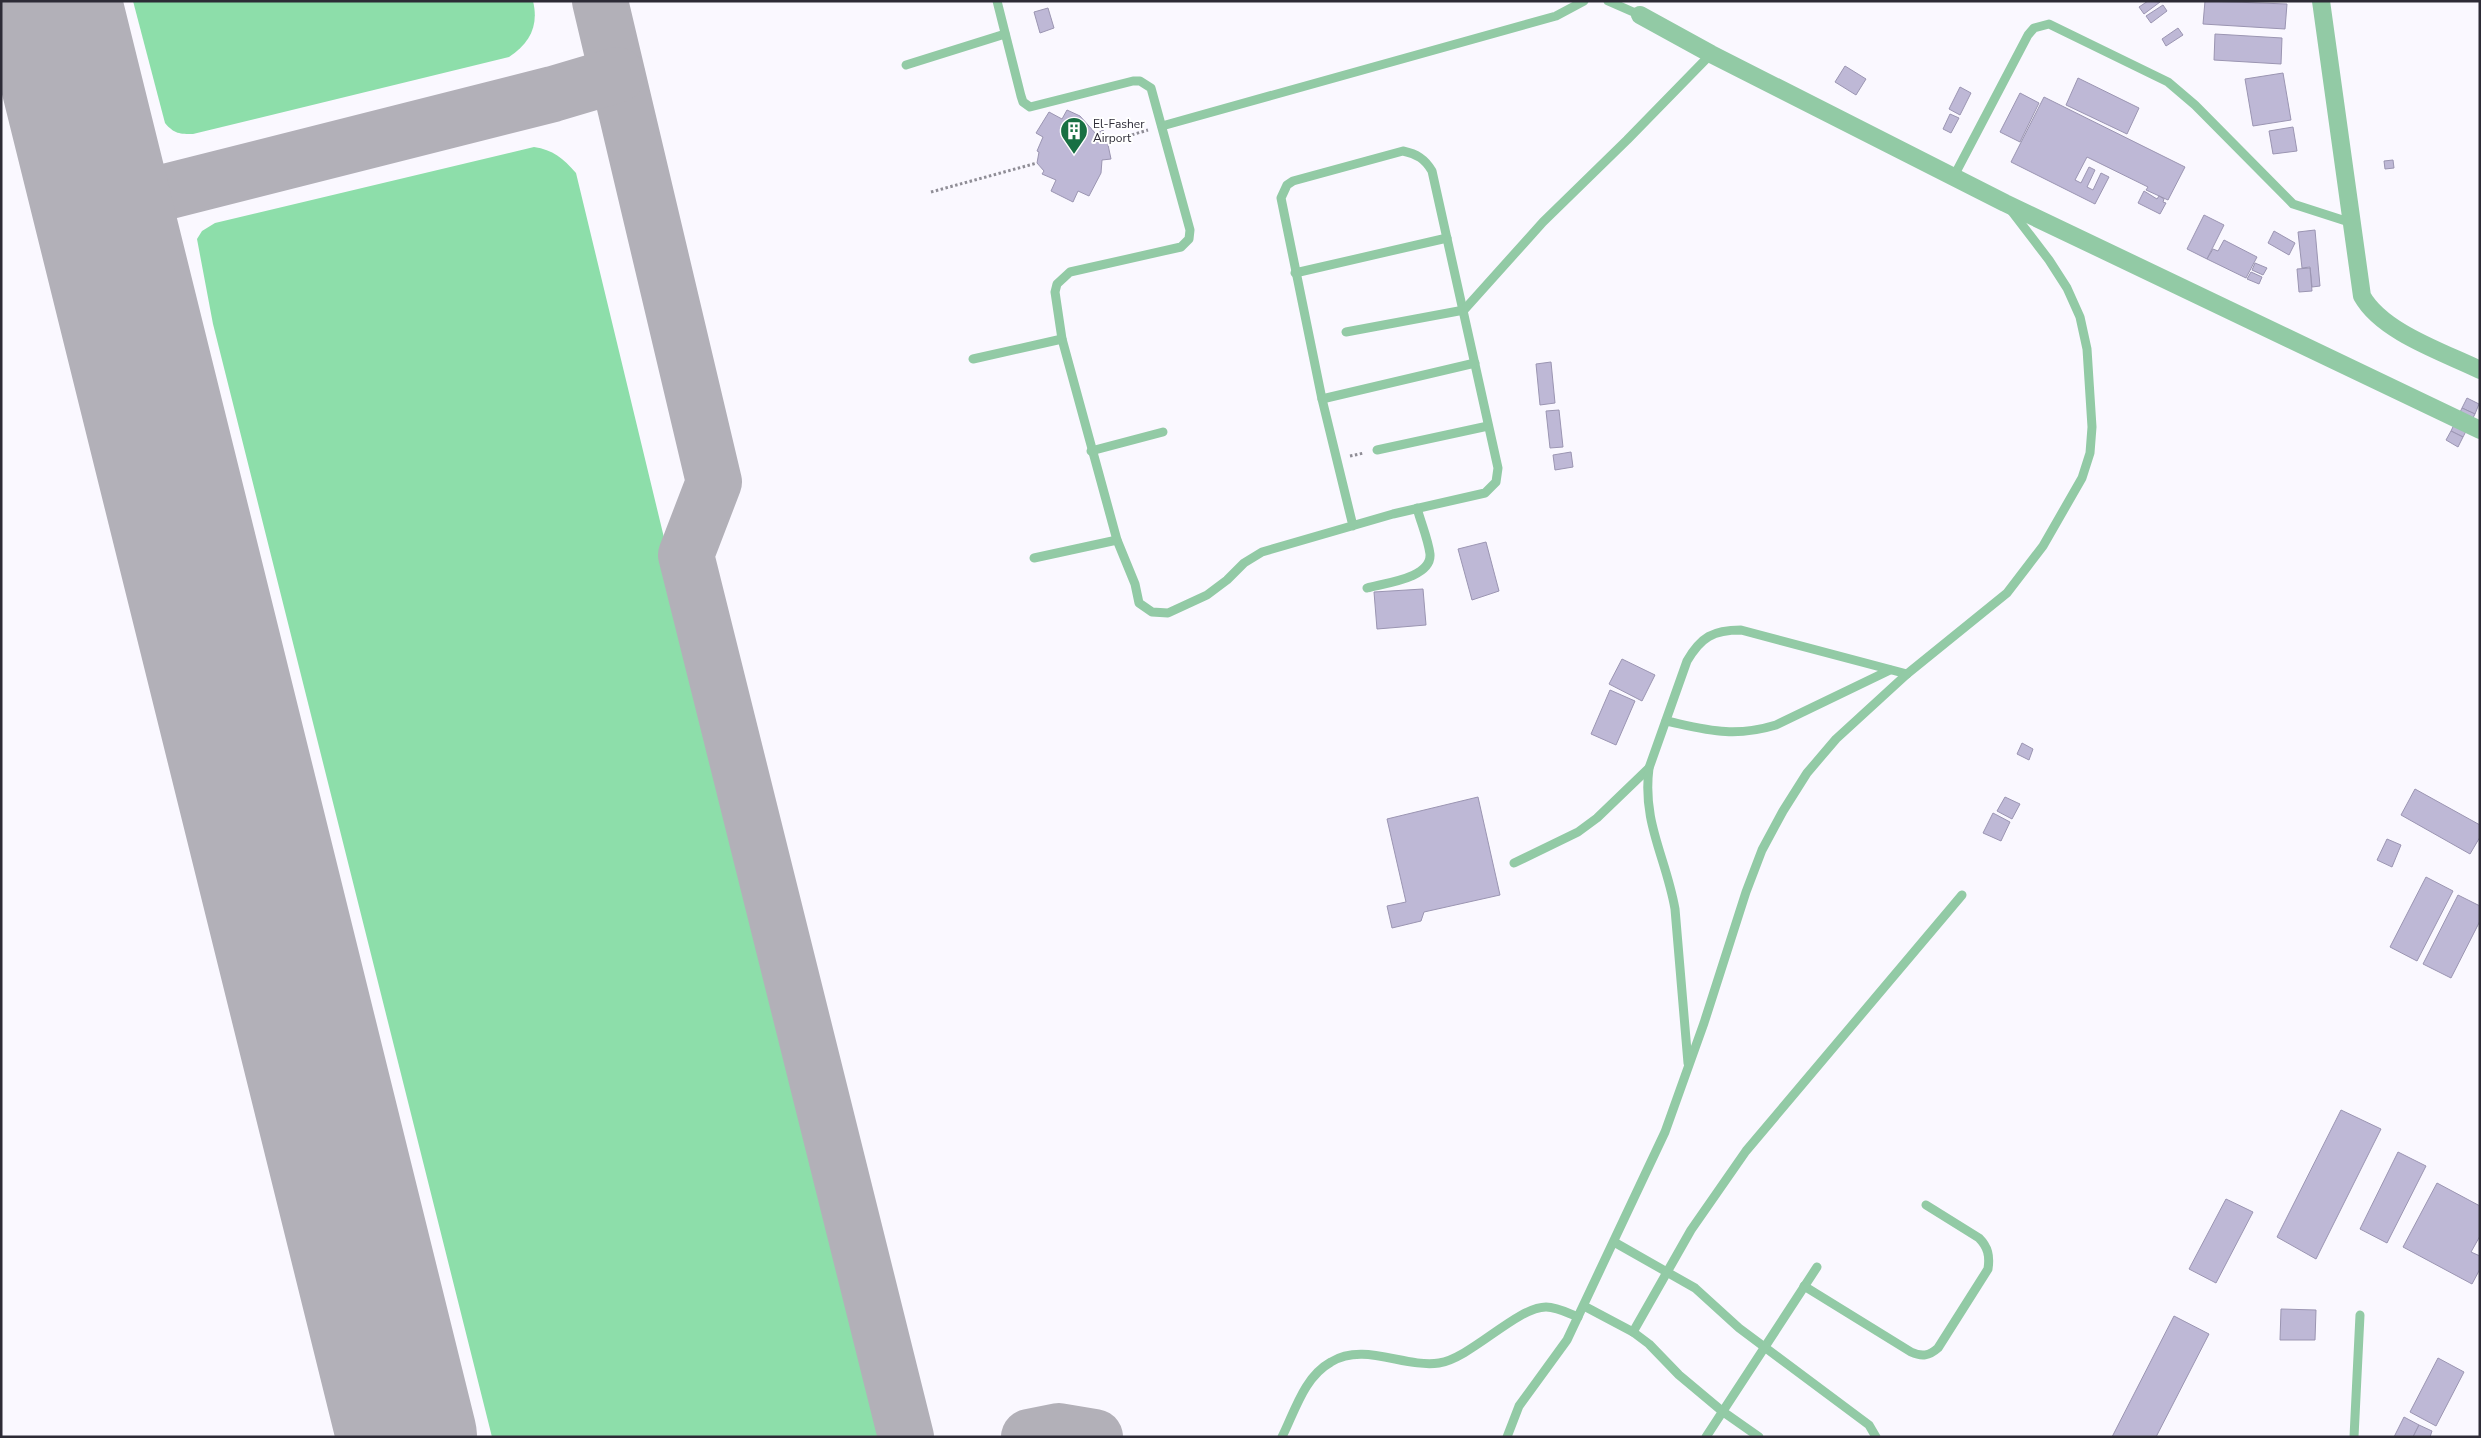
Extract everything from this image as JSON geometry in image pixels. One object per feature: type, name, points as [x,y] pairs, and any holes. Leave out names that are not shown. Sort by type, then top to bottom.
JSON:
[{"type":"street","points":[[2321,1],[2362,296],[2369,309],[2401,331],[2480,370]]},
{"type":"street","points":[[1640,14],[1711,54],[2005,203],[2480,430]]},
{"type":"lane","points":[[997,1],[1021,96],[1023,102],[1030,107],[1140,81],[1151,88],[1190,230],[1189,239],[1181,247],[1070,272],[1062,277],[1055,292],[1062,340],[1117,540],[1135,584],[1139,603],[1145,608],[1160,614],[1168,613],[1207,595],[1228,580],[1244,563],[1262,552],[1417,508],[1485,493],[1496,482],[1498,468],[1432,172],[1421,157],[1403,152],[1293,181],[1287,186],[1281,198],[1322,399],[1353,526]]},
{"type":"lane","points":[[1162,126],[1556,16],[1584,1]]},
{"type":"lane","points":[[1608,1],[1640,14]]},
{"type":"lane","points":[[1954,176],[2028,35],[2034,28],[2049,24],[2168,82],[2195,105],[2293,204],[2352,223]]},
{"type":"lane","points":[[906,65],[1006,34]]},
{"type":"lane","points":[[1346,332],[1464,310],[1542,222],[1627,140],[1711,54]]},
{"type":"lane","points":[[1507,1437],[1519,1406],[1567,1340],[1665,1132],[1689,1068],[1746,892],[1762,850],[1783,811],[1808,773],[1836,739],[1908,674],[2007,594],[2042,546],[2082,478],[2090,453],[2092,427],[2087,349],[2080,317],[2067,288],[2049,260],[2005,203]]},
{"type":"lane","points":[[1295,273],[1447,238]]},
{"type":"lane","points":[[973,359],[1062,340]]},
{"type":"lane","points":[[1322,399],[1475,363]]},
{"type":"lane","points":[[1376,450],[1488,426]]},
{"type":"lane","points":[[1091,451],[1163,432]]},
{"type":"lane","points":[[1367,588],[1418,574],[1428,565],[1430,552],[1417,508]]},
{"type":"lane","points":[[1034,558],[1117,540]]},
{"type":"lane","points":[[1689,1068],[1675,909],[1671,886],[1647,806],[1649,768],[1687,661],[1696,647],[1709,636],[1724,630],[1741,630],[1908,674]]},
{"type":"lane","points":[[1666,721],[1726,733],[1759,730],[1776,725],[1890,670]]},
{"type":"lane","points":[[1514,864],[1578,832],[1603,813],[1649,768]]},
{"type":"lane","points":[[1633,1332],[1690,1230],[1746,1151],[1962,895]]},
{"type":"lane","points":[[1804,1286],[1911,1352],[1925,1356],[1932,1353],[1938,1348],[1983,1277],[1989,1261],[1985,1244],[1979,1238],[1926,1206]]},
{"type":"lane","points":[[1614,1242],[1707,1297],[1739,1328],[1869,1425],[1876,1437]]},
{"type":"lane","points":[[1706,1437],[1816,1267]]},
{"type":"lane","points":[[1584,1306],[1633,1332],[1679,1375],[1722,1411],[1759,1437]]},
{"type":"lane","points":[[1282,1437],[1309,1382],[1319,1370],[1332,1361],[1348,1356],[1364,1355],[1439,1363],[1460,1354],[1538,1308],[1553,1308],[1578,1317]]},
{"type":"lane","points":[[2354,1437],[2360,1315]]},
{"type":"path","points":[[1108,142],[1162,126]]},
{"type":"path","points":[[931,192],[1037,163]]},
{"type":"path","points":[[1337,459],[1376,450]]},
{"type":"green space","points":[[133,1],[533,1],[535,18],[534,26],[527,40],[509,57],[193,134],[184,134],[174,131],[165,123]]},
{"type":"green space","points":[[534,147],[547,150],[557,156],[576,173],[667,550],[673,552],[730,778],[821,1157],[867,1331],[888,1437],[492,1437],[213,324],[197,239],[202,231],[215,223]]},
{"type":"building","points":[[2148,1],[2160,2],[2144,14],[2139,7]]},
{"type":"building","points":[[2205,1],[2287,4],[2285,29],[2203,24]]},
{"type":"building","points":[[2163,5],[2167,11],[2151,23],[2146,16]]},
{"type":"building","points":[[1048,8],[1054,28],[1040,33],[1034,12]]},
{"type":"building","points":[[2178,28],[2183,35],[2166,46],[2162,39]]},
{"type":"building","points":[[2215,34],[2282,38],[2281,64],[2214,60]]},
{"type":"building","points":[[1845,66],[1866,79],[1856,95],[1835,82]]},
{"type":"building","points":[[2283,73],[2291,120],[2253,126],[2245,79]]},
{"type":"building","points":[[2078,78],[2139,108],[2127,134],[2066,105]]},
{"type":"building","points":[[1960,87],[1971,93],[1960,115],[1949,109]]},
{"type":"building","points":[[2020,93],[2039,103],[2020,142],[2000,132]]},
{"type":"building","points":[[2044,97],[2185,167],[2168,200],[2146,190],[2148,187],[2087,157],[2075,180],[2081,183],[2089,167],[2095,170],[2087,187],[2093,190],[2101,173],[2109,177],[2095,204],[2011,162]]},
{"type":"building","name":"El-Fasher Airport","points":[[1067,110],[1080,116],[1096,134],[1103,130],[1111,159],[1102,160],[1101,173],[1089,196],[1078,191],[1073,202],[1051,191],[1056,180],[1042,174],[1044,171],[1037,163],[1039,152],[1037,151],[1043,137],[1036,133],[1049,112],[1062,119]]},
{"type":"building","points":[[1950,114],[1959,118],[1951,133],[1943,129]]},
{"type":"building","points":[[2293,127],[2297,151],[2273,154],[2269,131]]},
{"type":"building","points":[[2393,160],[2394,168],[2385,169],[2384,161]]},
{"type":"building","points":[[2144,191],[2157,199],[2159,196],[2164,199],[2163,202],[2166,203],[2160,214],[2138,203]]},
{"type":"building","points":[[2204,215],[2224,225],[2207,259],[2187,249]]},
{"type":"building","points":[[2315,230],[2320,286],[2312,287],[2310,267],[2302,268],[2298,232]]},
{"type":"building","points":[[2274,231],[2295,243],[2289,255],[2268,243]]},
{"type":"building","points":[[2224,240],[2257,257],[2246,278],[2207,259],[2213,249],[2218,251]]},
{"type":"building","points":[[2255,263],[2267,268],[2263,275],[2252,270]]},
{"type":"building","points":[[2310,268],[2312,291],[2299,292],[2297,269]]},
{"type":"building","points":[[2251,272],[2262,277],[2259,284],[2247,279]]},
{"type":"building","points":[[1551,362],[1555,403],[1540,405],[1536,364]]},
{"type":"building","points":[[2467,398],[2479,404],[2475,414],[2462,408]]},
{"type":"building","points":[[2462,408],[2475,414],[2463,437],[2451,431]]},
{"type":"building","points":[[1559,410],[1563,447],[1550,448],[1546,411]]},
{"type":"building","points":[[2451,431],[2463,437],[2458,447],[2446,440]]},
{"type":"building","points":[[1571,452],[1573,467],[1555,470],[1553,455]]},
{"type":"building","points":[[1486,542],[1499,591],[1472,600],[1458,549]]},
{"type":"building","points":[[1423,589],[1426,625],[1377,629],[1374,592]]},
{"type":"building","points":[[1622,659],[1655,675],[1642,701],[1609,684]]},
{"type":"building","points":[[1610,690],[1635,701],[1616,745],[1591,734]]},
{"type":"building","points":[[2022,743],[2033,749],[2029,760],[2017,754]]},
{"type":"building","points":[[2415,789],[2480,825],[2480,837],[2470,854],[2401,815]]},
{"type":"building","points":[[1478,797],[1500,895],[1424,912],[1421,921],[1392,928],[1387,906],[1406,902],[1387,819]]},
{"type":"building","points":[[2005,797],[2020,804],[2012,819],[1997,811]]},
{"type":"building","points":[[1993,813],[2010,822],[2001,841],[1983,833]]},
{"type":"building","points":[[2387,839],[2401,845],[2392,867],[2377,860]]},
{"type":"building","points":[[2426,877],[2453,891],[2417,961],[2390,947]]},
{"type":"building","points":[[2458,895],[2480,906],[2480,921],[2451,978],[2423,964]]},
{"type":"building","points":[[2341,1110],[2381,1129],[2316,1259],[2277,1237]]},
{"type":"building","points":[[2398,1152],[2426,1166],[2387,1243],[2360,1229]]},
{"type":"building","points":[[2437,1183],[2480,1206],[2480,1236],[2471,1252],[2480,1256],[2480,1269],[2472,1284],[2403,1247]]},
{"type":"building","points":[[2226,1199],[2253,1212],[2216,1283],[2189,1269]]},
{"type":"building","points":[[2281,1309],[2316,1310],[2315,1340],[2280,1340]]},
{"type":"building","points":[[2174,1316],[2209,1334],[2156,1437],[2112,1437]]},
{"type":"building","points":[[2438,1358],[2464,1372],[2436,1426],[2410,1412]]},
{"type":"building","points":[[2404,1417],[2419,1425],[2413,1437],[2394,1437]]},
{"type":"building","points":[[2419,1425],[2432,1431],[2430,1437],[2413,1437]]},
{"type":"taxiway","points":[[600,1],[714,482],[686,555],[906,1437]]},
{"type":"taxiway","points":[[102,208],[553,94],[617,75]]},
{"type":"taxiway","points":[[1029,1437],[1059,1431],[1095,1437]]},
{"type":"runway","points":[[51,1],[407,1437]]},
{"type":"place","name":"El-Fasher Airport","points":[[1074,155]]}]
